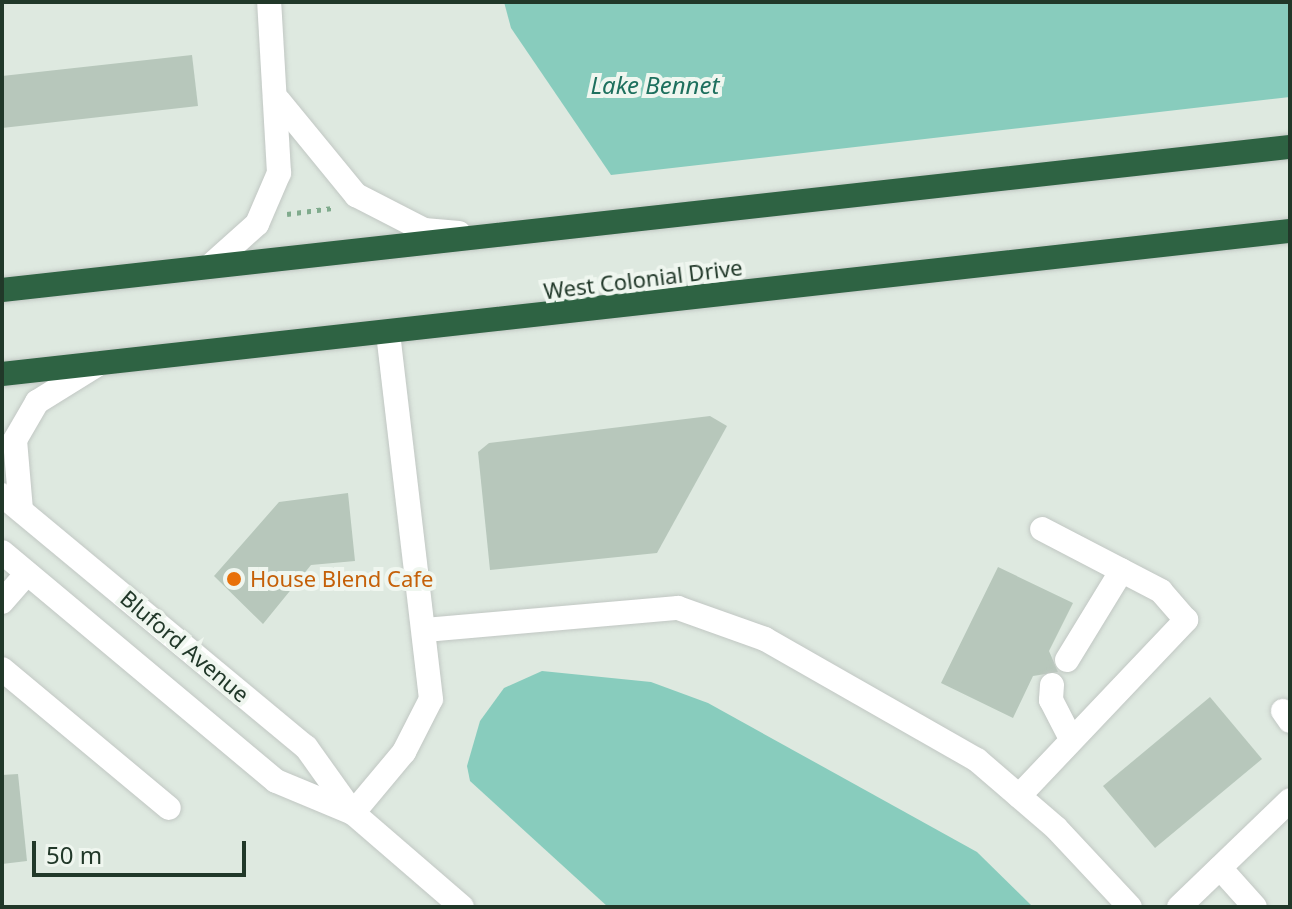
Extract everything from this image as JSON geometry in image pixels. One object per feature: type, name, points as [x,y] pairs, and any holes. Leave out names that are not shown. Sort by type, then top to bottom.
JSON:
[{"type":"highway","points":[[2,290],[474,235],[1290,147]]},
{"type":"highway","name":"West Colonial Drive","points":[[2,374],[388,335],[1290,231]]},
{"type":"street","points":[[210,266],[257,224],[279,173],[279,101],[269,2]]},
{"type":"street","points":[[279,101],[356,195],[424,230],[474,235]]},
{"type":"street","points":[[353,813],[404,752],[431,699],[388,335]]},
{"type":"street","points":[[21,510],[15,440],[37,402],[100,363]]},
{"type":"street","name":"Bluford Avenue","points":[[2,495],[306,747],[353,813],[462,907]]},
{"type":"street","points":[[1019,796],[1070,737],[1186,620],[1161,591],[1042,529]]},
{"type":"street","name":"Bluford Avenue","points":[[2,552],[276,781],[353,813]]},
{"type":"street","points":[[1067,660],[1122,570]]},
{"type":"street","points":[[2,602],[27,573]]},
{"type":"street","points":[[425,630],[678,608],[765,639],[977,760],[1019,796],[1130,907]]},
{"type":"street","points":[[2,669],[169,808]]},
{"type":"street","points":[[1052,685],[1051,700],[1070,737]]},
{"type":"street","points":[[1179,907],[1290,800]]},
{"type":"street","points":[[1220,868],[1255,907]]},
{"type":"path","points":[[282,214],[348,206]]},
{"type":"water","name":"Lake Bennet","points":[[504,2],[1290,2],[1290,97],[611,175],[511,28]]},
{"type":"water","points":[[542,671],[651,682],[708,703],[977,852],[1033,907],[608,907],[470,781],[467,766],[480,721],[504,688]]},
{"type":"building","points":[[192,55],[198,106],[2,128],[2,76]]},
{"type":"building","points":[[710,416],[727,426],[657,553],[490,570],[478,452],[489,443]]},
{"type":"building","points":[[348,493],[355,561],[311,565],[263,624],[214,576],[279,502]]},
{"type":"building","points":[[998,567],[1073,603],[1049,651],[1058,672],[1033,676],[1013,718],[941,683]]},
{"type":"building","points":[[1210,697],[1262,759],[1155,848],[1103,786]]},
{"type":"building","points":[[18,774],[27,861],[2,864],[2,775]]},
{"type":"place","name":"House Blend Cafe","points":[[234,579]]}]
